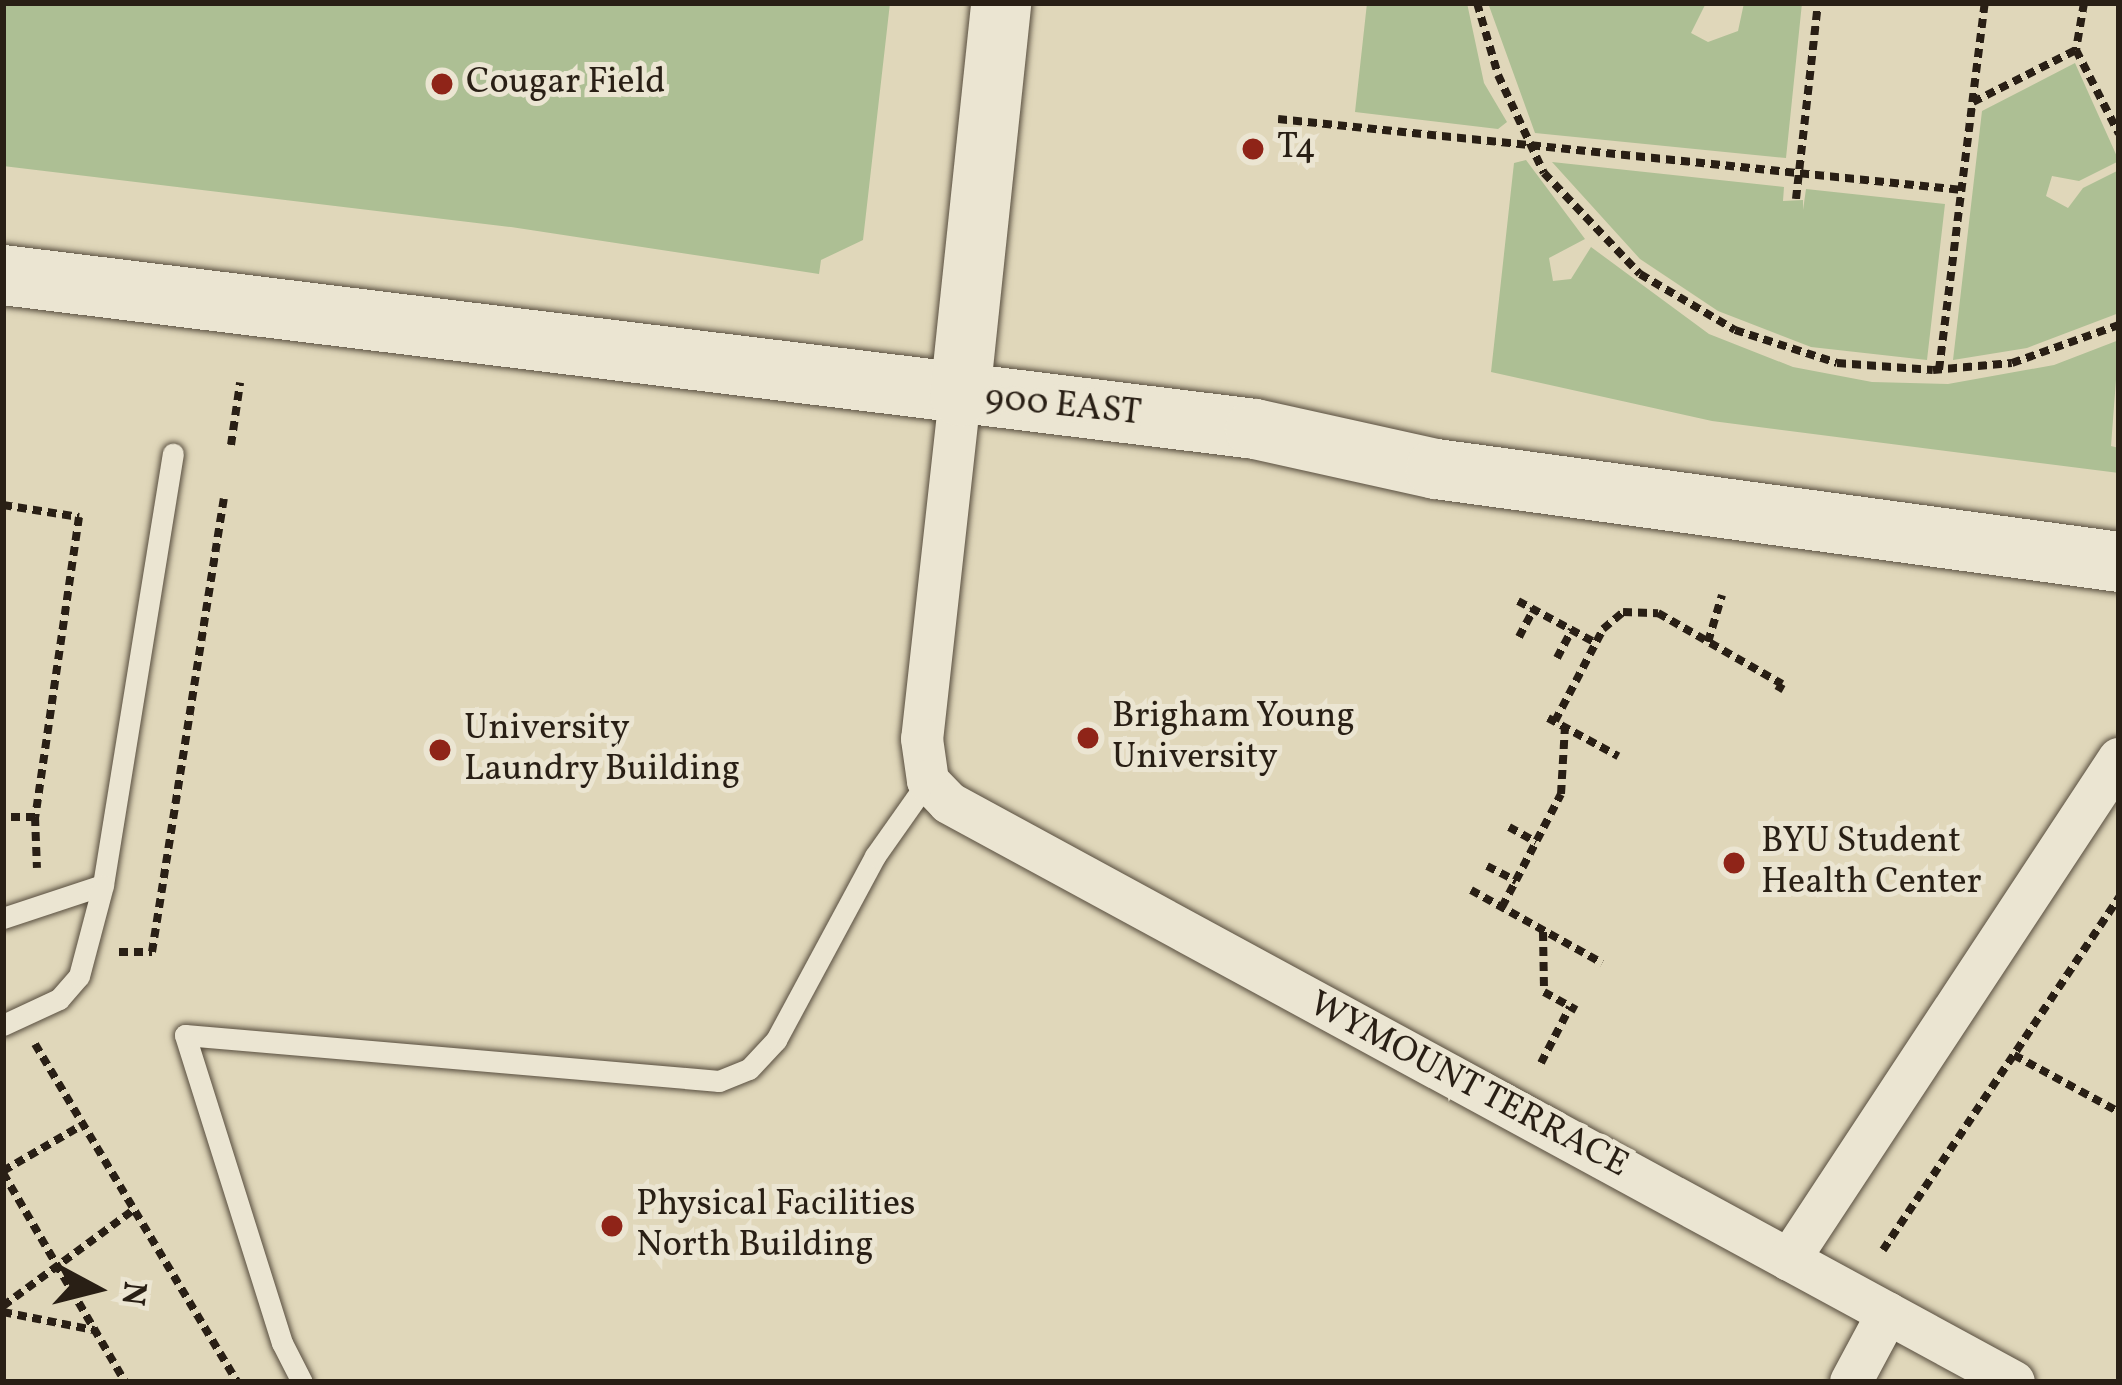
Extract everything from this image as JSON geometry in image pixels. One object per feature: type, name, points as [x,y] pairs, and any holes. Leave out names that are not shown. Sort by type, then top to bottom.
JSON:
[{"type":"main road","points":[[960,396],[1001,3]]},
{"type":"main road","name":"900 EAST","points":[[3,275],[1255,429],[1436,469],[2119,562]]},
{"type":"street","points":[[928,781],[922,740],[960,396]]},
{"type":"street","points":[[1789,1260],[2119,759]]},
{"type":"street","name":"WYMOUNT TERRACE","points":[[928,781],[1002,835],[2014,1382]]},
{"type":"street","points":[[1851,1382],[1888,1313]]},
{"type":"lane","points":[[3,1025],[59,999],[79,976],[103,885],[173,454]]},
{"type":"lane","points":[[302,1382],[185,1035],[719,1081],[749,1069],[776,1040],[875,856],[928,781]]},
{"type":"lane","points":[[3,918],[103,885]]},
{"type":"path","points":[[1477,3],[1529,147],[1618,254],[1712,318],[1837,363],[1939,370],[2012,363],[2119,325]]},
{"type":"path","points":[[1796,200],[1818,3]]},
{"type":"path","points":[[1939,370],[1985,3]]},
{"type":"path","points":[[2097,3],[2083,6],[2076,50],[2119,134]]},
{"type":"path","points":[[1973,102],[2076,50]]},
{"type":"path","points":[[1278,119],[1962,190]]},
{"type":"path","points":[[231,446],[240,383]]},
{"type":"path","points":[[113,966],[120,950],[152,952],[224,499]]},
{"type":"path","points":[[3,506],[79,517],[34,817],[37,868]]},
{"type":"path","points":[[1708,642],[1722,596]]},
{"type":"path","points":[[1518,601],[1596,643]]},
{"type":"path","points":[[1519,637],[1534,609]]},
{"type":"path","points":[[1618,756],[1551,719],[1596,643],[1624,612],[1658,613],[1782,684],[1778,691]]},
{"type":"path","points":[[1557,658],[1572,630]]},
{"type":"path","points":[[1502,908],[1561,794],[1565,727]]},
{"type":"path","points":[[3,813],[34,817]]},
{"type":"path","points":[[1508,827],[1537,842]]},
{"type":"path","points":[[1487,866],[1516,881]]},
{"type":"path","points":[[1471,890],[1602,963]]},
{"type":"path","points":[[1883,1250],[2119,898]]},
{"type":"path","points":[[1541,1063],[1573,1009],[1544,992],[1543,930]]},
{"type":"path","points":[[53,1033],[34,1045],[237,1382]]},
{"type":"path","points":[[2014,1055],[2119,1112]]},
{"type":"path","points":[[82,1125],[3,1172],[125,1382]]},
{"type":"path","points":[[3,1309],[134,1210]]},
{"type":"path","points":[[3,1309],[94,1330]]},
{"type":"green space","name":"Cougar Field","points":[[3,3],[890,3],[863,240],[821,260],[819,274],[511,227],[3,166]]},
{"type":"green space","points":[[1367,3],[1467,3],[1484,83],[1507,122],[1498,129],[1355,112]]},
{"type":"green space","points":[[1488,3],[1706,3],[1691,33],[1708,42],[1738,31],[1744,3],[1802,3],[1786,158],[1535,133]]},
{"type":"green space","points":[[2075,63],[2119,161],[2079,181],[2052,176],[2046,196],[2068,208],[2083,188],[2119,170],[2119,313],[2027,348],[1953,360],[1982,111]]},
{"type":"green space","points":[[1526,160],[1585,239],[1549,258],[1553,281],[1571,279],[1591,247],[1709,334],[1793,367],[1872,382],[1948,384],[2054,365],[2119,340],[2111,446],[2119,448],[2119,473],[1712,421],[1491,372],[1514,163]]},
{"type":"green space","points":[[1552,162],[1784,187],[1783,201],[1803,200],[1803,210],[1806,189],[1945,204],[1927,360],[1811,347],[1718,311],[1640,259]]},
{"type":"place","name":"Cougar Field","points":[[442,84]]},
{"type":"place","name":"T4","points":[[1253,149]]},
{"type":"place","name":"Brigham Young University","points":[[1088,738]]},
{"type":"place","name":"University Laundry Building","points":[[440,750]]},
{"type":"place","name":"BYU Student Health Center","points":[[1734,863]]},
{"type":"place","name":"Physical Facilities North Building","points":[[612,1226]]}]
